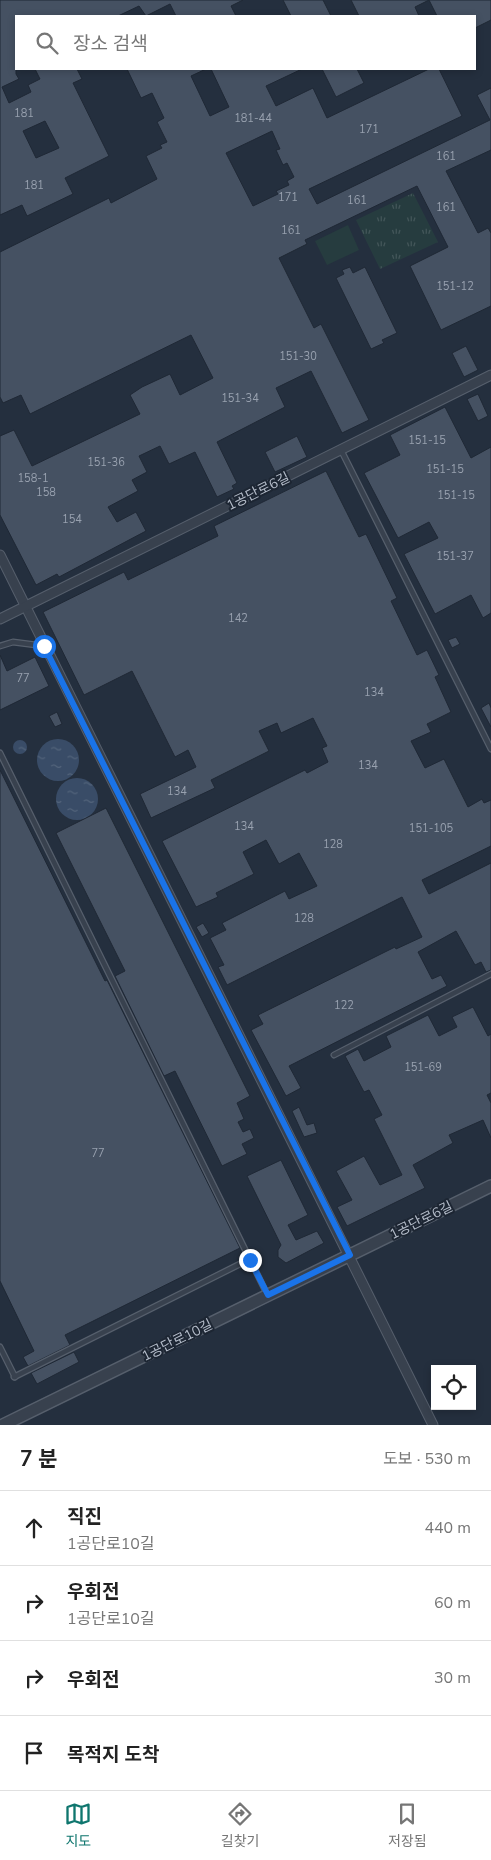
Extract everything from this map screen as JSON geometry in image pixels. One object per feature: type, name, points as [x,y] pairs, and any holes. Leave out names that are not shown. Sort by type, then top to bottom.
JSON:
[{"type":"street","name":"1공단로6길","points":[[26,606],[491,375]]},
{"type":"street","points":[[0,555],[433,1425]]},
{"type":"street","points":[[0,618],[26,606]]},
{"type":"street","name":"1공단로6길","points":[[350,1255],[491,1186]]},
{"type":"street","name":"1공단로10길","points":[[4,1425],[350,1255]]},
{"type":"lane","points":[[341,450],[491,749]]},
{"type":"lane","points":[[0,646],[13,642],[44,646]]},
{"type":"lane","points":[[0,753],[268,1295]]},
{"type":"lane","points":[[334,1055],[491,974]]},
{"type":"lane","points":[[0,1347],[15,1378],[250,1260]]},
{"type":"green space","points":[[413,193],[438,242],[380,269],[356,220]]},
{"type":"green space","points":[[348,225],[359,250],[327,265],[315,241]]},
{"type":"water","points":[[58,739],[73,745],[79,760],[73,775],[58,781],[43,775],[37,760],[43,745]]},
{"type":"water","points":[[20,740],[25,742],[27,747],[25,752],[20,754],[15,752],[13,747],[15,742]]},
{"type":"water","points":[[77,778],[92,784],[98,799],[92,814],[77,820],[62,814],[56,799],[62,784]]},
{"type":"building","points":[[0,0],[243,0],[231,6],[236,15],[176,15],[170,4],[148,15],[145,15],[139,6],[120,15],[15,15],[15,70],[19,79],[2,87],[9,103],[31,92],[28,85],[40,79],[36,70],[78,70],[82,79],[73,83],[109,156],[65,178],[73,194],[27,216],[22,205],[0,215]],"holes":[[[45,121],[59,148],[36,158],[23,131]]]},
{"type":"building","points":[[283,0],[323,0],[330,15],[290,15]]},
{"type":"building","points":[[351,0],[429,0],[415,7],[419,15],[358,15]]},
{"type":"building","points":[[429,0],[491,0],[491,20],[476,28],[476,15],[436,15]]},
{"type":"building","points":[[127,70],[204,70],[191,76],[210,116],[229,107],[211,70],[300,70],[266,86],[276,106],[313,88],[327,118],[427,70],[439,70],[462,116],[309,189],[317,204],[490,120],[477,95],[491,88],[491,150],[446,171],[478,233],[488,228],[491,233],[491,306],[441,330],[410,266],[448,247],[417,186],[305,240],[307,244],[279,258],[314,328],[321,324],[369,420],[342,433],[311,371],[276,388],[285,407],[217,442],[237,483],[232,486],[234,489],[217,497],[195,452],[169,464],[160,446],[139,456],[147,472],[132,480],[138,491],[108,507],[117,522],[136,512],[146,531],[59,577],[57,574],[36,585],[0,515],[0,436],[14,430],[32,466],[140,414],[130,395],[142,387],[170,374],[180,395],[213,378],[191,335],[30,414],[21,395],[3,403],[0,397],[0,252],[109,198],[111,203],[157,179],[146,156],[162,148],[160,145],[167,142],[157,122],[164,118],[152,93],[141,98]],"holes":[[[272,131],[280,149],[276,150],[283,165],[287,163],[294,177],[287,181],[289,185],[276,191],[278,194],[253,206],[226,153]]]},
{"type":"building","points":[[322,70],[358,70],[364,83],[336,97]]},
{"type":"building","points":[[350,267],[353,273],[365,267],[397,333],[382,340],[384,343],[371,349],[336,278],[344,274],[342,270]]},
{"type":"building","points":[[466,346],[478,370],[464,377],[452,353]]},
{"type":"building","points":[[478,394],[488,416],[478,421],[467,399]]},
{"type":"building","points":[[445,407],[471,458],[491,447],[491,613],[483,618],[471,595],[435,614],[404,554],[438,538],[429,522],[398,538],[364,473],[400,455],[390,435]]},
{"type":"building","points":[[297,436],[307,457],[275,472],[265,452]]},
{"type":"building","points":[[326,471],[359,537],[366,534],[397,598],[391,601],[417,655],[427,650],[439,675],[435,677],[451,712],[427,724],[431,732],[411,741],[425,768],[444,759],[468,807],[482,799],[484,803],[491,800],[491,846],[422,880],[429,894],[491,863],[491,970],[486,972],[481,962],[475,965],[456,931],[418,952],[432,979],[441,975],[447,986],[289,1066],[301,1088],[286,1096],[251,1030],[263,1024],[258,1015],[395,947],[396,949],[422,937],[402,897],[227,985],[218,967],[224,965],[210,938],[226,930],[222,923],[285,891],[289,899],[317,886],[299,853],[279,864],[266,840],[243,852],[254,874],[216,893],[218,897],[196,907],[162,841],[305,770],[307,773],[328,762],[322,748],[327,746],[313,718],[281,733],[277,723],[259,731],[269,751],[211,780],[215,788],[151,818],[140,794],[196,767],[188,750],[175,757],[132,671],[84,695],[43,612],[124,572],[128,580],[218,536],[214,526]]},
{"type":"building","points":[[456,637],[460,644],[452,648],[448,640]]},
{"type":"building","points":[[0,655],[7,671],[35,657],[49,686],[0,710]]},
{"type":"building","points":[[489,703],[491,708],[491,727],[481,708]]},
{"type":"building","points":[[57,712],[62,724],[55,727],[49,716]]},
{"type":"building","points":[[0,770],[240,1248],[65,1335],[70,1345],[28,1366],[23,1357],[34,1351],[0,1281]]},
{"type":"building","points":[[106,808],[250,1096],[237,1103],[244,1119],[238,1122],[243,1132],[250,1129],[254,1138],[242,1144],[247,1154],[222,1166],[175,1071],[164,1076],[115,976],[125,971],[56,833]]},
{"type":"building","points":[[203,923],[209,933],[202,937],[196,927]]},
{"type":"building","points":[[473,1007],[488,1036],[491,1034],[491,1093],[487,1095],[491,1103],[491,1138],[483,1120],[449,1135],[453,1143],[413,1165],[425,1188],[347,1226],[337,1207],[352,1200],[336,1171],[364,1156],[380,1185],[402,1175],[374,1119],[382,1115],[369,1090],[364,1092],[345,1056],[358,1049],[364,1061],[391,1047],[386,1036],[428,1015],[439,1036],[457,1027],[452,1017]]},
{"type":"building","points":[[299,1107],[307,1125],[314,1123],[317,1133],[304,1137],[292,1111]]},
{"type":"building","points":[[281,1160],[308,1215],[288,1225],[296,1240],[317,1231],[324,1243],[286,1263],[278,1257],[278,1250],[281,1245],[247,1176]]},
{"type":"building","points":[[74,1352],[79,1362],[37,1384],[31,1373]]},
{"type":"route","points":[[44,646],[350,1255],[268,1295],[250,1260]]}]
